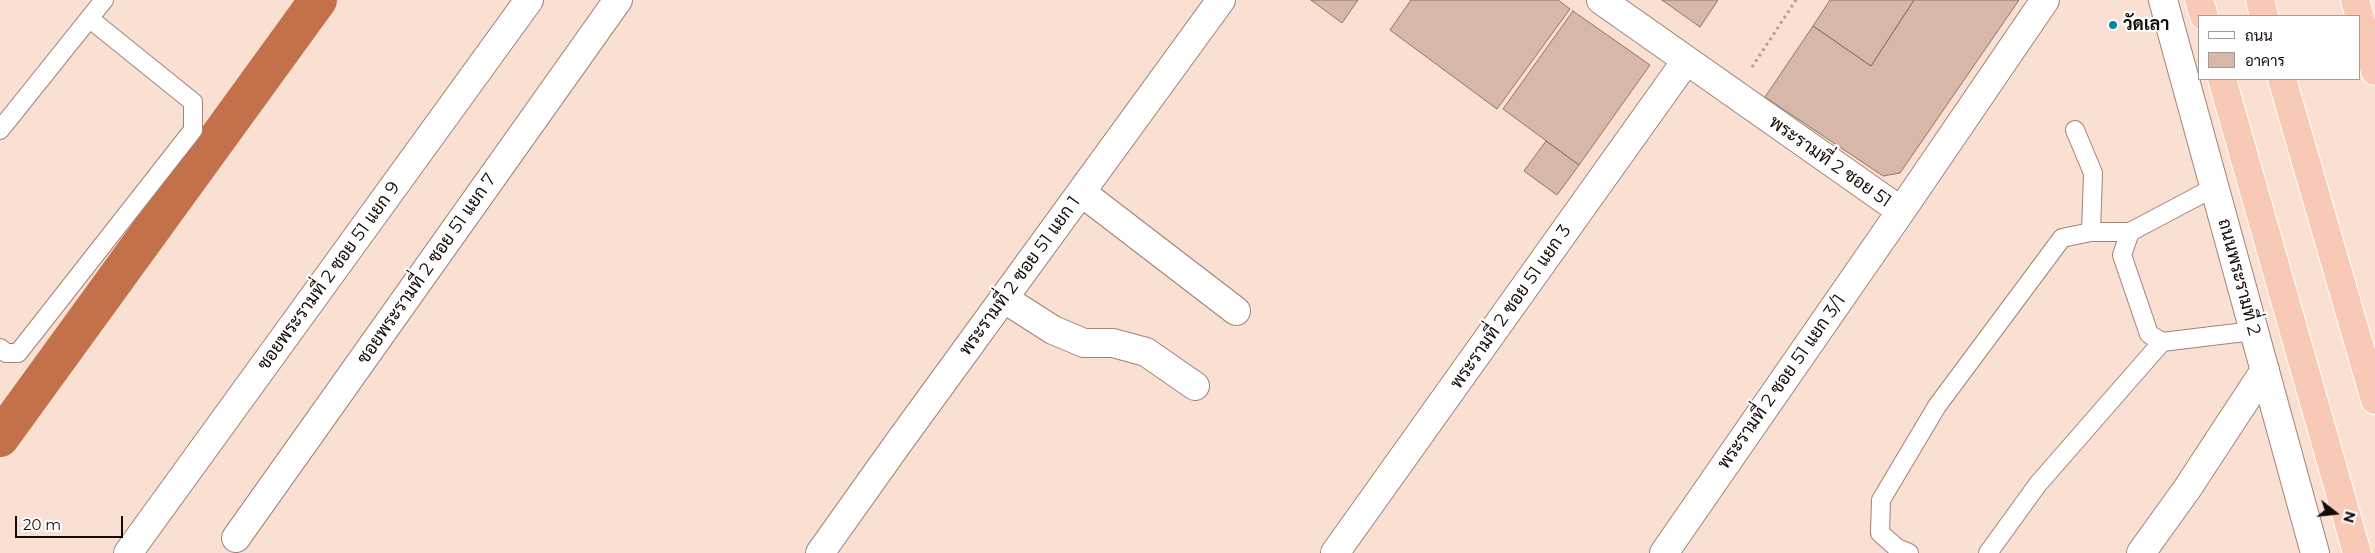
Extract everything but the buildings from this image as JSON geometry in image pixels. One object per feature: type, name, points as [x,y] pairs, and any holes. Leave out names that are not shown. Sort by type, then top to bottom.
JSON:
[{"type":"highway","points":[[2199,0],[2204,15]]},
{"type":"highway","points":[[2260,0],[2264,15]]},
{"type":"highway","points":[[2278,0],[2282,15]]},
{"type":"highway","points":[[2355,0],[2359,15]]},
{"type":"highway","points":[[2360,18],[2375,71]]},
{"type":"highway","points":[[2222,80],[2357,553]]},
{"type":"highway","points":[[2282,80],[2375,400]]},
{"type":"highway","points":[[2300,80],[2375,347]]},
{"type":"street","name":"ซอยพระรามที่ 2 ซอย 51 แยก 9","points":[[128,553],[529,0]]},
{"type":"street","name":"ซอยพระรามที่ 2 ซอย 51 แยก 7","points":[[236,538],[618,0]]},
{"type":"street","name":"พระรามที่ 2 ซอย 51 แยก 1","points":[[820,553],[1003,298],[1221,0]]},
{"type":"street","name":"พระรามที่ 2 ซอย 51","points":[[1601,0],[1734,95],[1901,210],[2045,0]]},
{"type":"street","name":"ถนนพระรามที่ 2","points":[[2162,0],[2315,553]]},
{"type":"street","name":"พระรามที่ 2 ซอย 51 แยก 3","points":[[1335,553],[1686,61]]},
{"type":"street","points":[[1081,192],[1236,311]]},
{"type":"street","name":"พระรามที่ 2 ซอย 51 แยก 3/1","points":[[1664,553],[1901,210]]},
{"type":"street","points":[[1003,298],[1053,330],[1084,343],[1113,342],[1146,352],[1195,386]]},
{"type":"street","points":[[2141,553],[2265,370]]},
{"type":"lane","points":[[0,130],[104,0]]},
{"type":"lane","points":[[0,348],[6,353],[18,352],[193,130],[193,102],[90,19]]},
{"type":"lane","points":[[2075,130],[2093,172],[2091,232]]},
{"type":"lane","points":[[1909,553],[1897,548],[1880,533],[1881,500],[1937,406],[2062,238],[2091,232],[2130,232],[2215,188]]},
{"type":"lane","points":[[2130,232],[2122,255],[2149,334],[2162,342],[2254,331]]},
{"type":"lane","points":[[1988,553],[2038,484],[2162,342]]},
{"type":"path","points":[[1734,95],[1796,0]]},
{"type":"waterway","points":[[0,438],[318,0]]},
{"type":"place","name":"วัดเลา","points":[[2113,25]]}]
